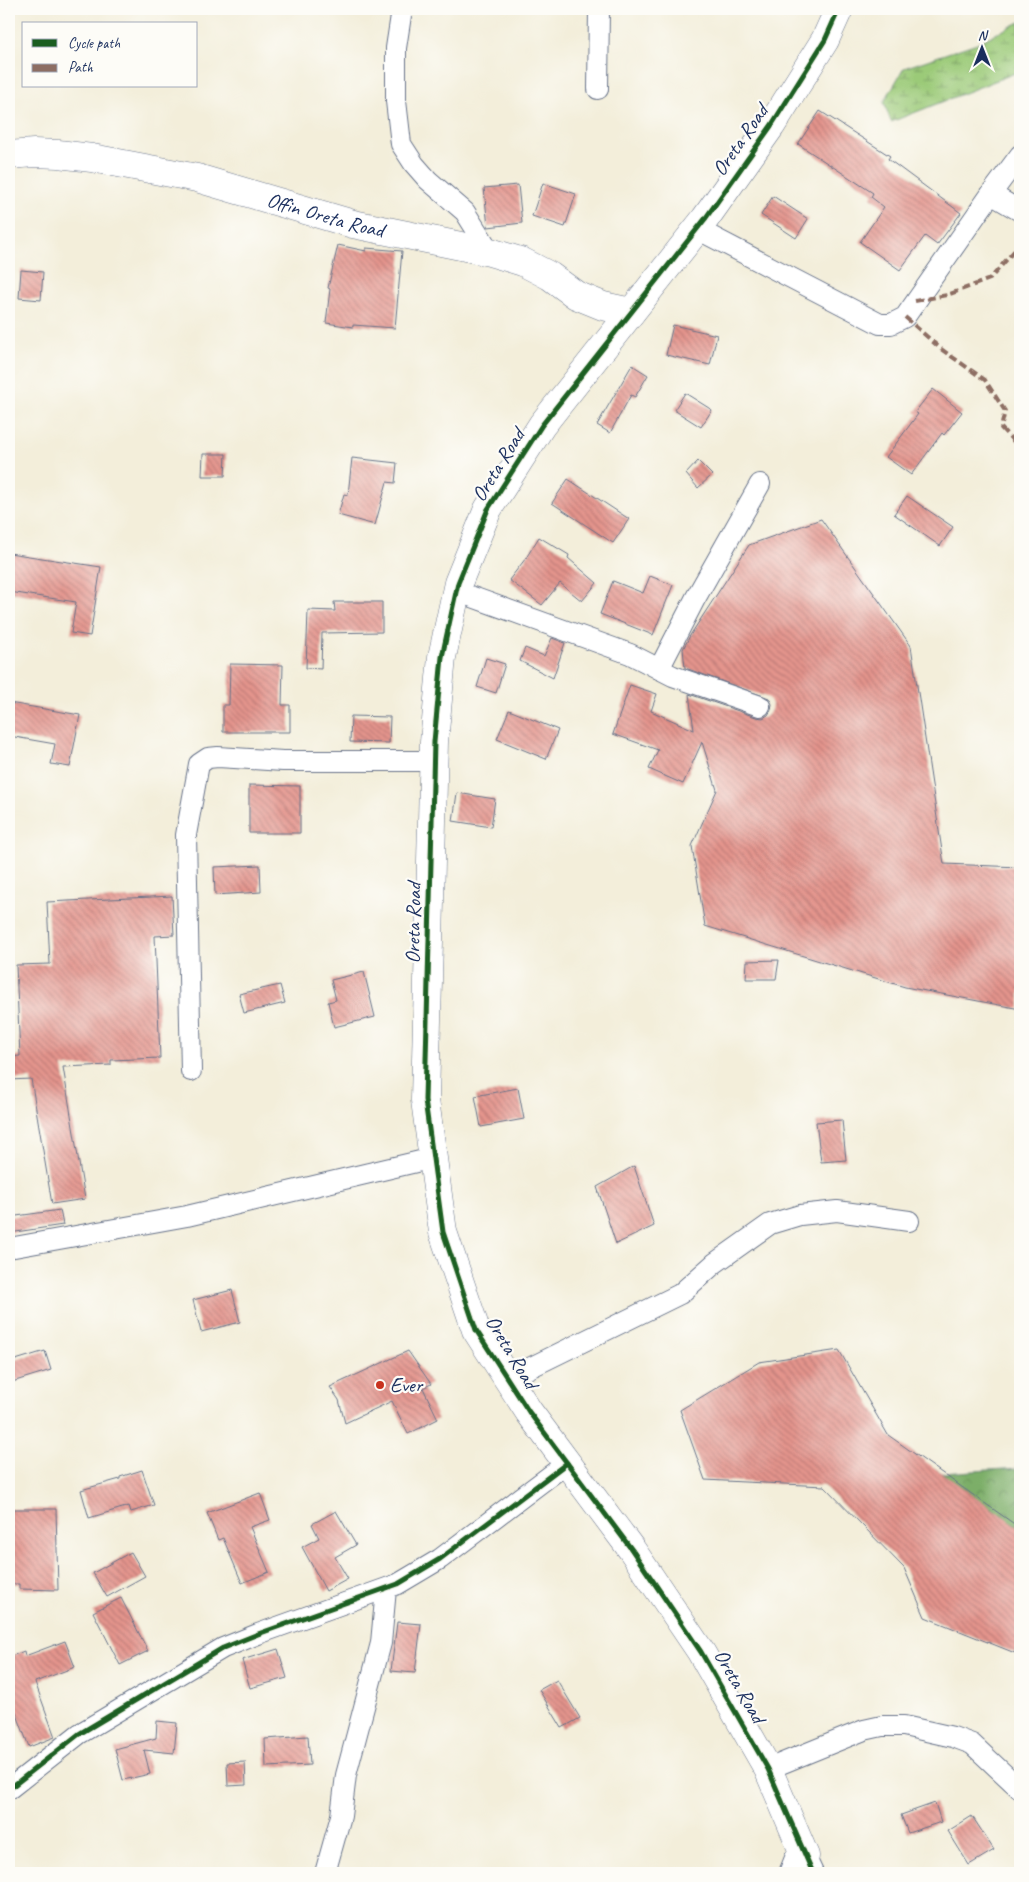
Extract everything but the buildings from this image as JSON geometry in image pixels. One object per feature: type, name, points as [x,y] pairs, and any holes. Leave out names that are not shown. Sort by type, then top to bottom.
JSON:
[{"type":"street","points":[[402,9],[396,48],[396,101],[401,144],[414,164],[428,180],[465,212],[490,252]]},
{"type":"street","points":[[598,9],[598,89]]},
{"type":"street","name":"Oreta Road","points":[[802,1867],[768,1769],[701,1652],[632,1550],[529,1412],[476,1330],[443,1232],[425,1100],[434,760],[442,657],[456,591],[488,509],[542,425],[697,229],[771,126],[825,40],[839,9]]},
{"type":"street","points":[[9,142],[22,154]]},
{"type":"street","name":"Offin Oreta Road","points":[[22,154],[92,158],[197,178],[353,224],[490,252],[523,262],[550,276],[576,295],[603,306],[631,312]]},
{"type":"street","points":[[697,229],[880,324],[891,324],[905,317],[1020,155]]},
{"type":"street","points":[[991,194],[1020,211]]},
{"type":"street","points":[[659,669],[695,598],[760,484]]},
{"type":"street","points":[[456,591],[630,654],[673,676],[760,706]]},
{"type":"street","points":[[191,1070],[186,834],[198,764],[208,758],[218,757],[283,761],[434,760]]},
{"type":"street","points":[[9,1248],[187,1216],[433,1158]]},
{"type":"street","points":[[507,1379],[680,1294],[715,1263],[770,1224],[800,1215],[836,1211],[909,1221]]},
{"type":"street","points":[[9,1789],[79,1734],[223,1648],[398,1584],[440,1558],[567,1463]]},
{"type":"street","points":[[325,1873],[342,1816],[346,1775],[381,1643],[386,1588]]},
{"type":"street","points":[[768,1769],[864,1730],[882,1726],[904,1726],[953,1737],[972,1744],[1020,1789]]},
{"type":"green space","points":[[1020,22],[1020,71],[891,122],[884,102],[904,68],[977,43]]},
{"type":"green space","points":[[1020,1468],[1020,1528],[942,1473]]},
{"type":"marked path","points":[[915,301],[947,295],[990,279],[1020,244]]},
{"type":"marked path","points":[[905,317],[941,349],[985,380],[1005,411],[1001,428],[1020,448]]},
{"type":"cycle path","points":[[813,1873],[768,1769],[701,1652],[632,1550],[529,1412],[476,1330],[443,1232],[425,1100],[434,742],[442,657],[458,583],[488,509],[542,425],[705,219],[771,126],[825,40],[839,9]]},
{"type":"cycle path","points":[[9,1789],[79,1734],[223,1648],[398,1584],[440,1559],[567,1463]]},
{"type":"place","name":"Ever","points":[[380,1385]]}]
